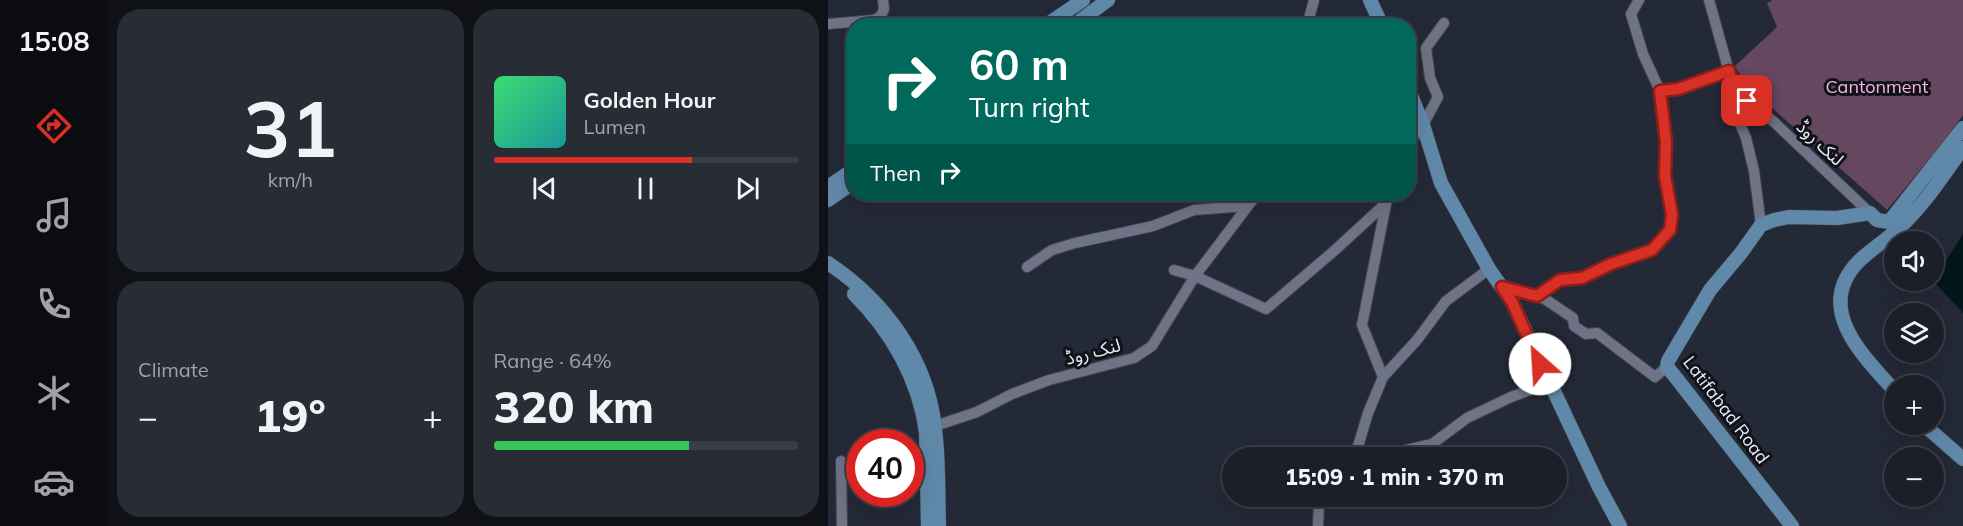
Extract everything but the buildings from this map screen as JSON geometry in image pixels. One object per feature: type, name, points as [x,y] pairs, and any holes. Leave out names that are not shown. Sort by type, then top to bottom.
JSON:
[{"type":"street","points":[[878,18],[884,9],[883,0]]},
{"type":"street","points":[[1057,18],[1083,0]]},
{"type":"street","points":[[1083,18],[1108,0]]},
{"type":"street","points":[[1309,18],[1314,0]]},
{"type":"street","points":[[1370,0],[1378,18]]},
{"type":"street","points":[[1537,296],[1560,280],[1582,278],[1611,264],[1652,250],[1670,230],[1672,215],[1665,176],[1666,142],[1660,91],[1643,54],[1631,14],[1639,0]]},
{"type":"street","points":[[1708,0],[1734,90],[1735,112],[1746,138],[1754,171],[1761,225],[1789,218],[1837,218],[1870,213],[1877,220],[1889,222],[1963,128]]},
{"type":"street","points":[[828,24],[846,22]]},
{"type":"street","points":[[1416,134],[1438,97],[1430,78],[1426,48],[1444,23]]},
{"type":"street","points":[[1660,91],[1678,89],[1729,71]]},
{"type":"street","name":"لنک روڈ","points":[[1734,90],[1774,122],[1870,213]]},
{"type":"street","points":[[1416,108],[1441,183],[1489,269],[1512,302],[1599,488],[1620,526]]},
{"type":"street","points":[[1884,378],[1852,339],[1845,326],[1839,297],[1843,283],[1856,264],[1870,250],[1900,228],[1923,202],[1963,148]]},
{"type":"street","points":[[828,178],[846,166]]},
{"type":"street","points":[[829,197],[846,178]]},
{"type":"street","points":[[829,197],[846,187]]},
{"type":"street","name":"لنک روڈ","points":[[935,426],[977,412],[1012,394],[1050,380],[1134,358],[1152,346],[1195,276],[1251,201]]},
{"type":"street","points":[[1383,377],[1362,325],[1385,201]]},
{"type":"street","points":[[1174,270],[1195,276],[1266,309],[1334,252],[1384,205]]},
{"type":"street","points":[[1027,267],[1052,250],[1075,243],[1153,226],[1194,210],[1246,206]]},
{"type":"street","name":"Latifabad Road","points":[[1761,225],[1710,290],[1668,361],[1667,367],[1792,526]]},
{"type":"street","points":[[828,263],[878,304],[920,368],[935,426],[939,526]]},
{"type":"street","points":[[1357,447],[1383,377],[1417,340],[1446,302],[1489,269]]},
{"type":"street","points":[[828,274],[849,289],[874,314],[895,344],[907,368],[926,432],[928,526]]},
{"type":"street","points":[[1502,287],[1545,299],[1573,318],[1574,326],[1586,334],[1597,333],[1655,377],[1667,367]]},
{"type":"street","points":[[1419,447],[1432,444],[1467,418],[1549,382]]},
{"type":"street","points":[[1936,435],[1963,459]]},
{"type":"street","points":[[841,461],[842,526]]},
{"type":"street","points":[[1318,526],[1319,507]]},
{"type":"green space","name":"Cantonment","points":[[1773,0],[1963,0],[1963,115],[1887,210],[1745,84],[1735,66],[1777,27],[1767,3]]},
{"type":"shaded area","points":[[1963,234],[1963,313],[1942,291],[1944,264]]},
{"type":"route","points":[[1540,364],[1512,302],[1502,287],[1537,296],[1560,280],[1582,278],[1611,264],[1652,250],[1670,230],[1672,215],[1665,176],[1666,142],[1660,91],[1678,89],[1729,71],[1734,90],[1747,101]]}]
